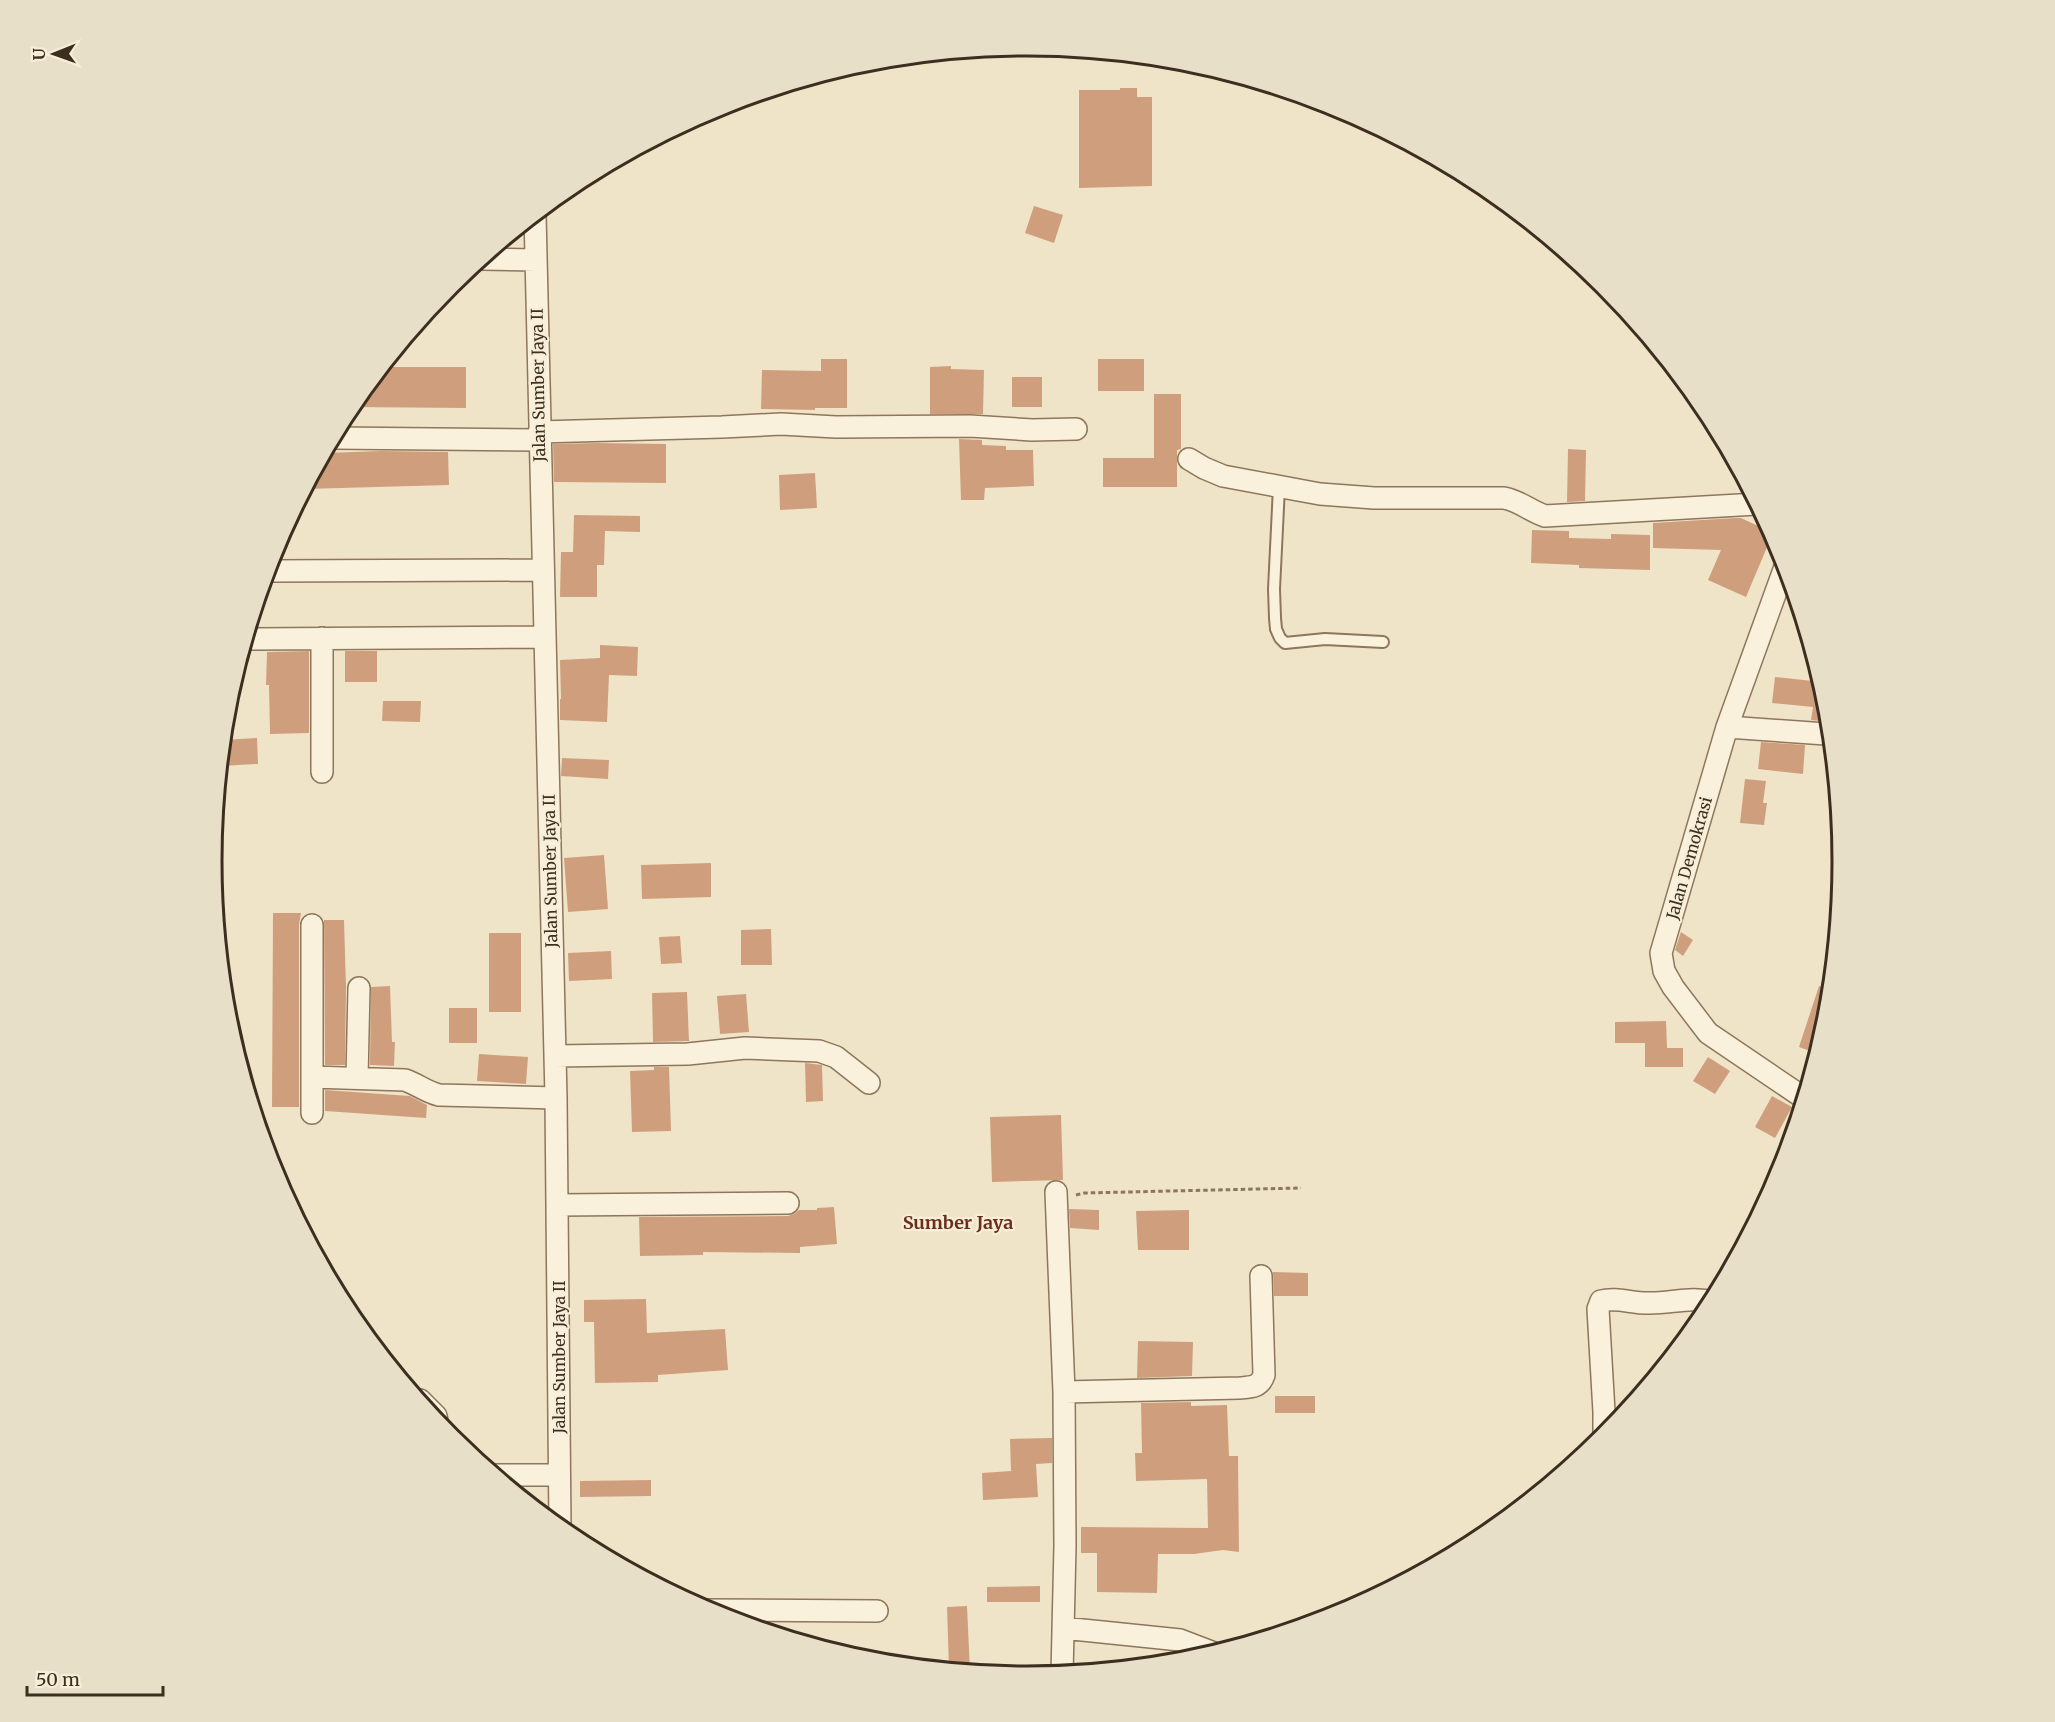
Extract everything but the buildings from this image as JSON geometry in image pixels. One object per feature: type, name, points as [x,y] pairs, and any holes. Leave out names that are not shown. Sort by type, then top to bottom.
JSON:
[{"type":"street","name":"Jalan Sumber Jaya II","points":[[535,223],[556,1098],[560,1517]]},
{"type":"street","points":[[492,259],[536,260]]},
{"type":"street","points":[[343,438],[539,436],[781,424],[836,427],[970,426],[1032,430],[1076,429]]},
{"type":"street","points":[[1189,459],[1223,476],[1320,494],[1374,498],[1504,498],[1515,500],[1535,513],[1545,516],[1750,504]]},
{"type":"street","points":[[276,571],[543,570]]},
{"type":"street","name":"Jalan Demokrasi","points":[[1781,578],[1727,727],[1661,953],[1664,971],[1672,987],[1708,1033],[1798,1094]]},
{"type":"street","points":[[253,639],[544,637]]},
{"type":"street","points":[[322,638],[322,772]]},
{"type":"street","points":[[1727,727],[1823,734]]},
{"type":"street","points":[[312,926],[312,1113]]},
{"type":"street","points":[[357,1078],[359,988]]},
{"type":"street","points":[[555,1056],[688,1054],[745,1048],[809,1050],[836,1057],[869,1083]]},
{"type":"street","points":[[312,1077],[405,1080],[439,1095],[556,1098]]},
{"type":"street","points":[[1056,1197],[1064,1392],[1065,1546],[1062,1665]]},
{"type":"street","points":[[558,1205],[788,1203]]},
{"type":"street","points":[[1064,1392],[1240,1388],[1258,1385],[1262,1382],[1264,1375],[1261,1276]]},
{"type":"street","points":[[1604,1423],[1598,1309],[1600,1301],[1611,1299],[1661,1303],[1703,1299]]},
{"type":"street","points":[[506,1475],[560,1475]]},
{"type":"street","points":[[733,1610],[877,1611]]},
{"type":"street","points":[[1063,1628],[1180,1640],[1200,1648]]},
{"type":"lane","points":[[1279,487],[1274,589],[1276,629],[1280,638],[1285,643],[1325,639],[1383,642]]},
{"type":"path","points":[[1056,1197],[1084,1193],[1301,1188]]},
{"type":"district","name":"Sumber Jaya","points":[[958,1222]]}]
